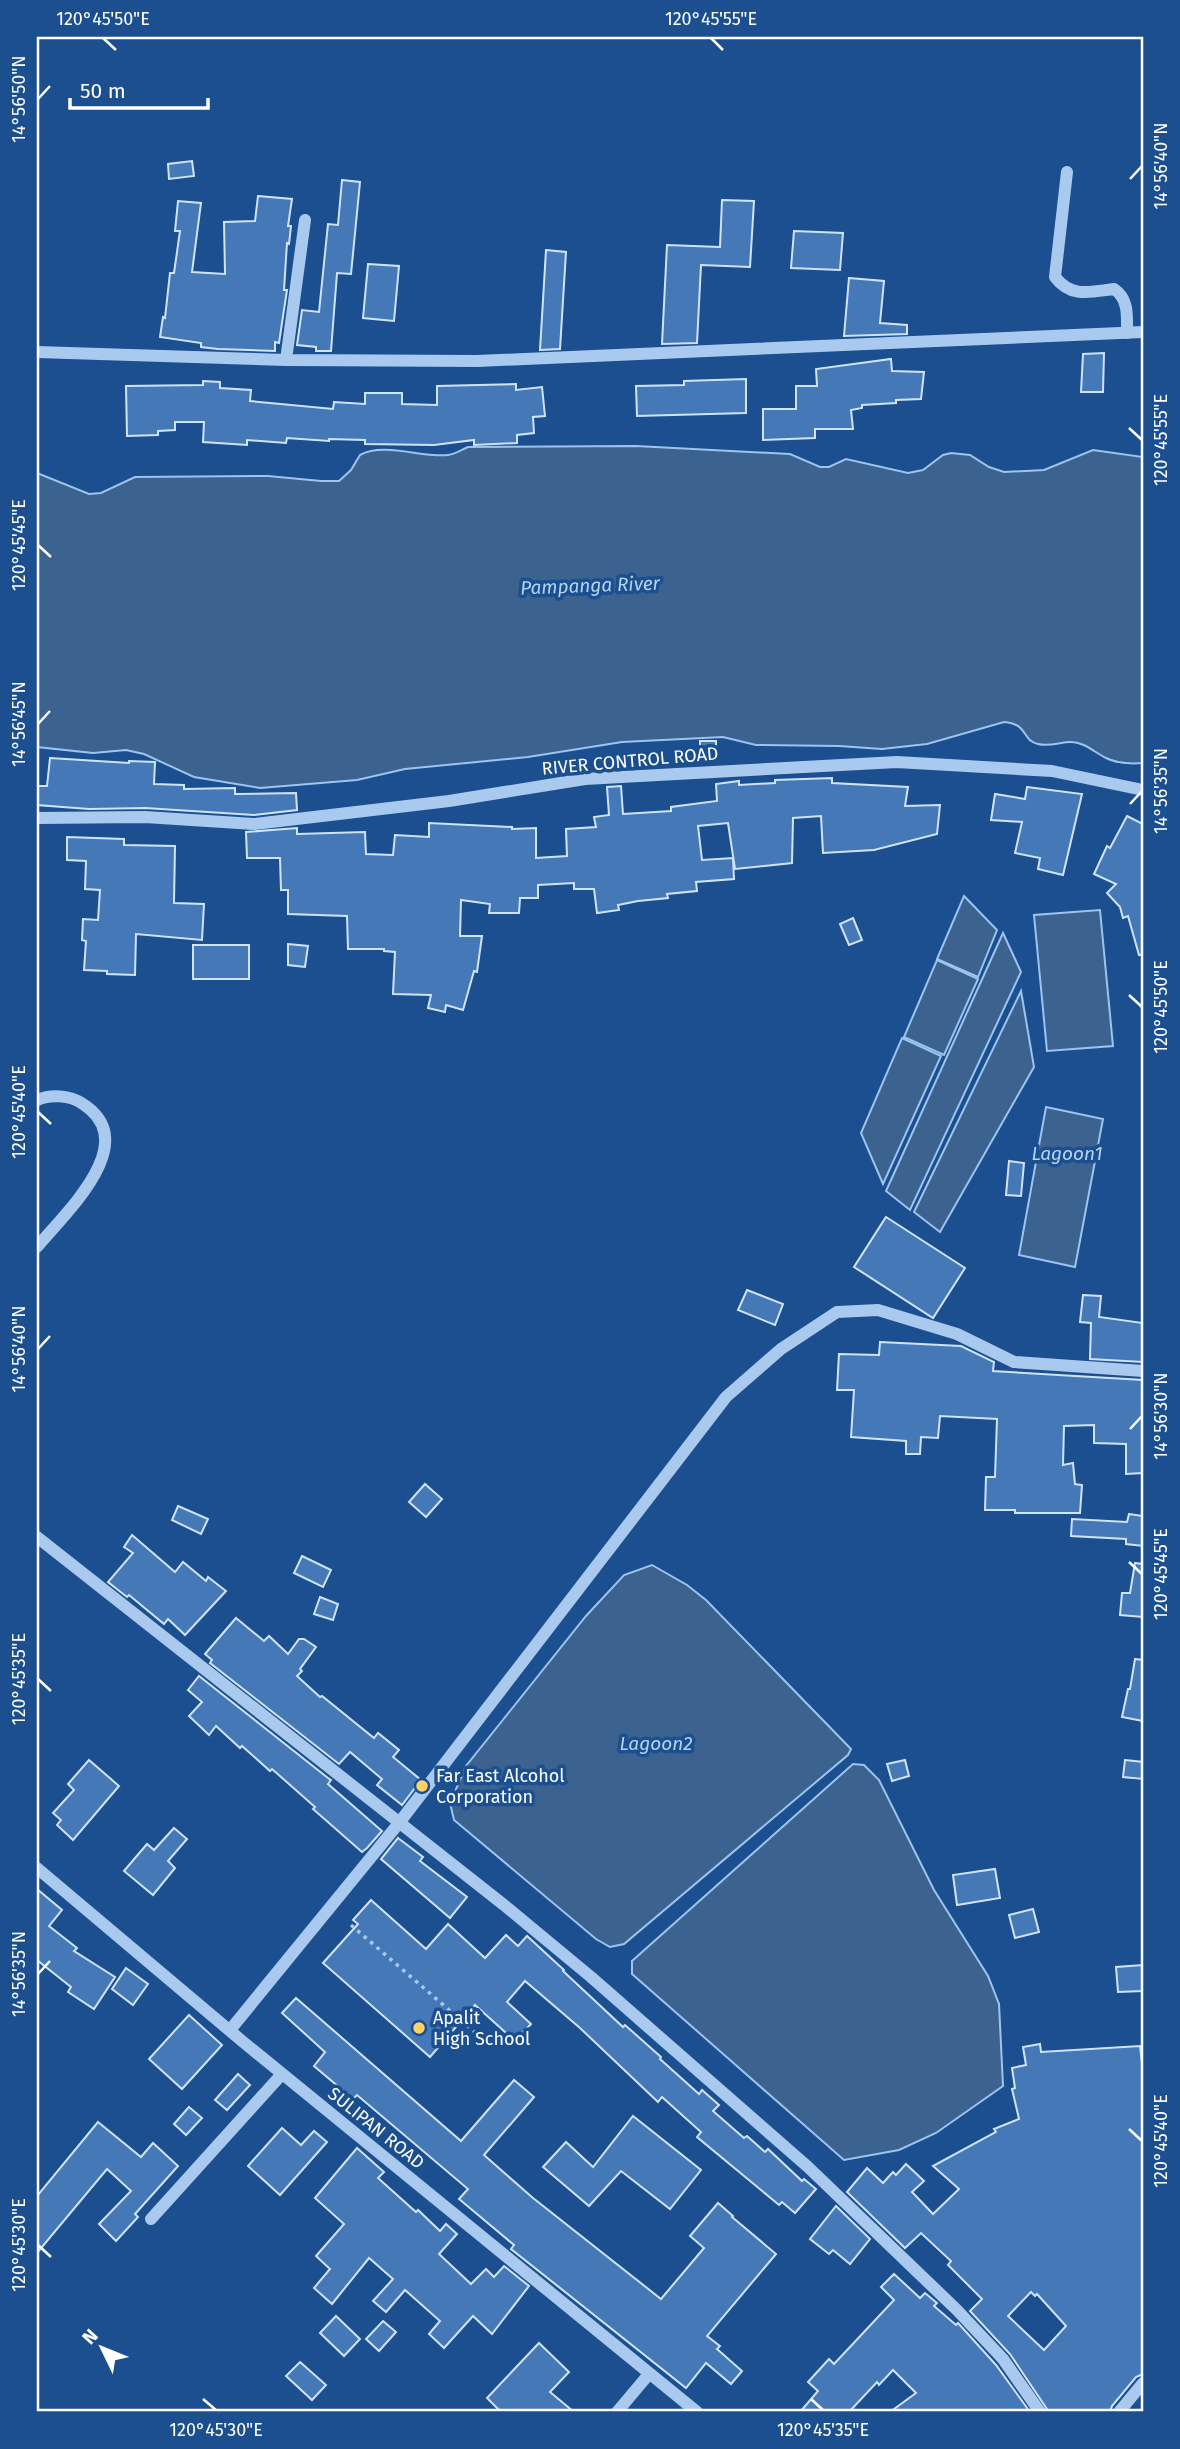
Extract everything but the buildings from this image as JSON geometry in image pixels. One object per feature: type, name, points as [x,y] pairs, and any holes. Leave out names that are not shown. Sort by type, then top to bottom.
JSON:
[{"type":"street","points":[[1067,172],[1055,277],[1062,286],[1081,293],[1114,289],[1122,294],[1126,306],[1127,333]]},
{"type":"street","points":[[286,360],[305,220]]},
{"type":"street","points":[[37,352],[286,360],[477,361],[1143,332]]},
{"type":"street","name":"RIVER CONTROL ROAD","points":[[37,818],[145,817],[254,824],[449,800],[585,779],[897,762],[1052,771],[1143,790]]},
{"type":"street","points":[[37,1100],[46,1096],[62,1096],[79,1101],[93,1110],[106,1137],[105,1153],[97,1171],[37,1247]]},
{"type":"street","points":[[230,2030],[399,1823],[726,1397],[781,1349],[836,1312],[878,1310],[957,1334],[1014,1362],[1143,1371]]},
{"type":"street","points":[[37,1537],[557,1948],[808,2167],[976,2329],[1003,2359],[1040,2412]]},
{"type":"street","name":"SULIPAN ROAD","points":[[37,1868],[282,2074],[697,2412]]},
{"type":"street","points":[[151,2218],[282,2074]]},
{"type":"street","points":[[617,2412],[649,2374]]},
{"type":"street","points":[[1119,2412],[1143,2383]]},
{"type":"path","points":[[351,1925],[485,2041]]},
{"type":"water","name":"Pampanga River","points":[[636,446],[790,454],[820,467],[829,467],[846,459],[908,473],[923,470],[943,455],[951,453],[970,455],[989,467],[1004,472],[1044,470],[1093,450],[1143,457],[1143,763],[1114,761],[1076,742],[1038,744],[1017,726],[1004,722],[927,744],[882,749],[756,745],[723,737],[622,742],[528,757],[405,769],[357,780],[260,788],[194,777],[144,754],[126,750],[93,753],[37,747],[37,473],[89,494],[101,493],[135,477],[268,476],[339,481],[351,470],[360,455],[380,450],[438,455],[451,454],[468,447]]},
{"type":"water","points":[[964,896],[997,930],[978,977],[937,959]]},
{"type":"water","points":[[1100,910],[1113,1046],[1047,1051],[1034,915]]},
{"type":"water","points":[[1003,933],[1021,972],[910,1210],[886,1191]]},
{"type":"water","points":[[937,960],[978,979],[944,1055],[904,1037]]},
{"type":"water","points":[[1021,991],[1034,1067],[940,1232],[914,1212]]},
{"type":"water","points":[[902,1038],[941,1056],[883,1184],[861,1133]]},
{"type":"water","name":"Lagoon1","points":[[1046,1107],[1103,1119],[1075,1267],[1019,1255]]},
{"type":"water","name":"Lagoon2","points":[[652,1565],[687,1585],[706,1600],[851,1749],[848,1755],[624,1944],[610,1947],[596,1939],[454,1820],[450,1803],[466,1766],[586,1616],[624,1575]]},
{"type":"water","points":[[853,1764],[864,1765],[879,1780],[934,1890],[988,1976],[999,2004],[1003,2086],[936,2133],[899,2150],[844,2160],[632,1974],[632,1961]]},
{"type":"place","name":"Far East Alcohol Corporation","points":[[422,1786]]},
{"type":"place","name":"Apalit High School","points":[[419,2028]]}]
